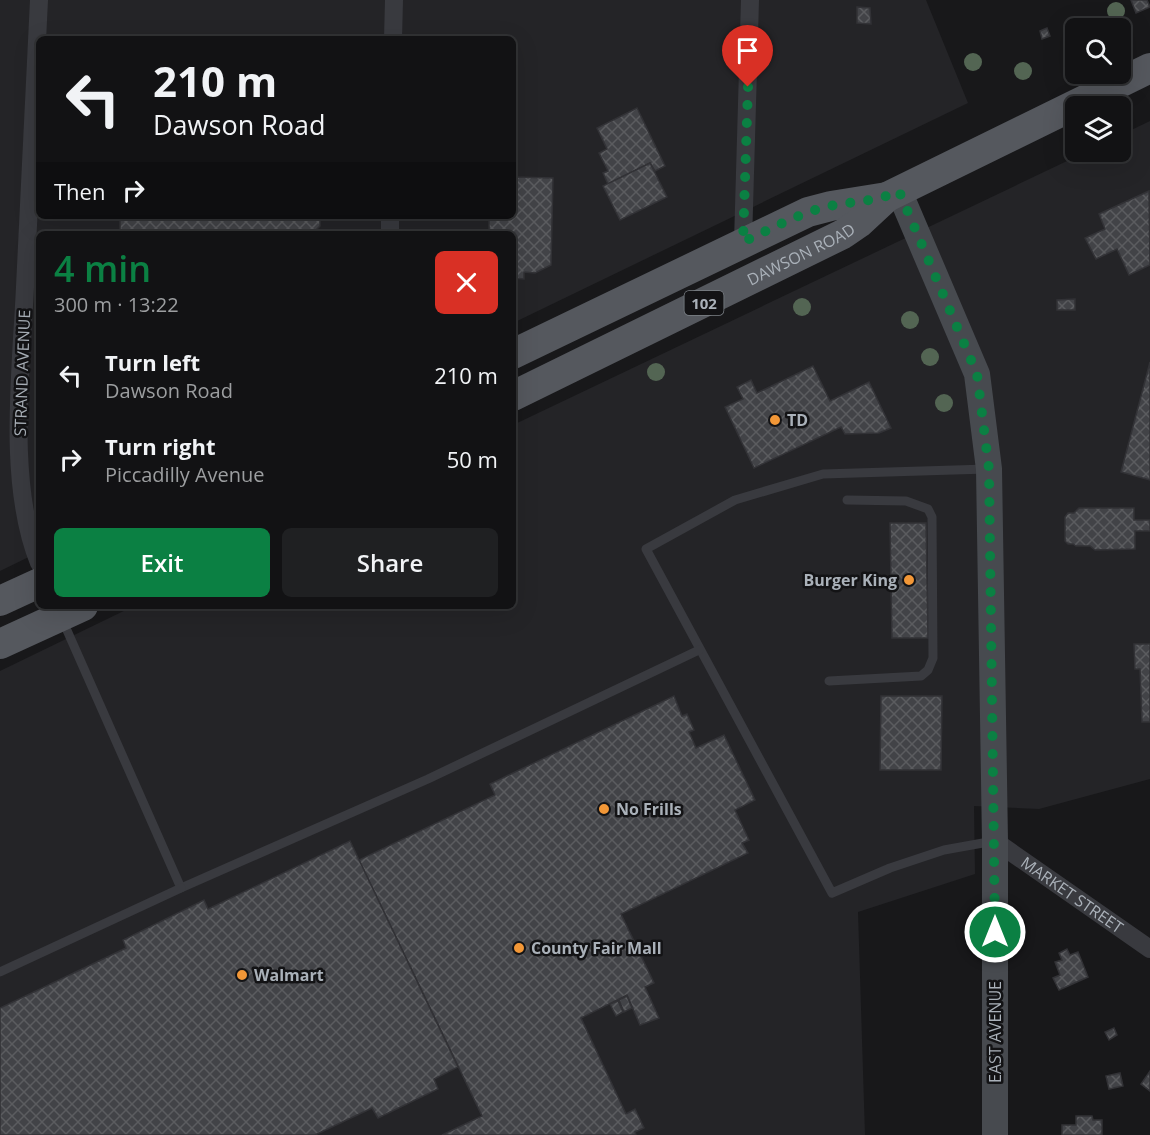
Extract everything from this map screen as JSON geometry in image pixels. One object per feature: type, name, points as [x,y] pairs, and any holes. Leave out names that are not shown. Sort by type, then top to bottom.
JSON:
[{"type":"main road","name":"DAWSON ROAD","points":[[516,395],[843,234],[893,194],[1150,69]]},
{"type":"main road","name":"DAWSON ROAD","points":[[516,353],[808,212],[893,194]]},
{"type":"main road","points":[[0,601],[36,584]]},
{"type":"main road","points":[[0,644],[67,610]]},
{"type":"street","name":"STRAND AVENUE","points":[[37,36],[39,0]]},
{"type":"street","points":[[393,0],[393,36]]},
{"type":"street","points":[[743,242],[750,0]]},
{"type":"street","name":"STRAND AVENUE","points":[[36,63],[19,419],[25,514],[36,556]]},
{"type":"street","name":"EAST AVENUE","points":[[893,194],[977,374],[989,469],[995,841],[995,1135]]},
{"type":"street","name":"MARKET STREET","points":[[995,841],[1150,950]]},
{"type":"lane","points":[[989,469],[823,474],[735,500],[646,549],[832,893],[890,868],[944,849],[995,841]]},
{"type":"lane","points":[[829,681],[921,676],[928,670],[933,657],[932,517],[928,509],[906,501],[847,500]]},
{"type":"lane","points":[[67,610],[181,888]]},
{"type":"lane","points":[[0,972],[181,888],[428,779],[699,650]]},
{"type":"shaded area","points":[[0,0],[926,0],[968,103],[516,322],[516,231],[36,231],[36,553],[0,571]]},
{"type":"shaded area","points":[[1150,121],[1150,779],[1039,809],[974,806],[975,874],[858,912],[865,1135],[0,1135],[0,671],[128,609],[516,609],[516,424],[1065,162],[1131,162],[1131,130]]},
{"type":"building","points":[[1131,0],[1147,0],[1150,7],[1136,13]]},
{"type":"building","points":[[857,7],[870,8],[871,24],[857,23]]},
{"type":"building","points":[[1047,28],[1050,36],[1042,39],[1040,31]]},
{"type":"building","points":[[637,108],[665,166],[655,171],[650,163],[608,184],[603,173],[608,171],[599,153],[607,149],[597,128]]},
{"type":"building","points":[[650,163],[667,197],[620,220],[603,186]]},
{"type":"building","points":[[516,177],[553,178],[551,265],[535,273],[524,272],[524,279],[516,278],[516,231],[489,231],[489,219],[516,219]]},
{"type":"building","points":[[1149,191],[1150,265],[1129,275],[1117,249],[1096,259],[1085,238],[1105,229],[1099,214]]},
{"type":"building","points":[[120,219],[320,219],[320,226],[315,231],[120,230]]},
{"type":"building","points":[[1075,299],[1075,310],[1057,310],[1057,300]]},
{"type":"building","points":[[1150,362],[1150,480],[1121,472]]},
{"type":"building","points":[[813,366],[830,401],[869,382],[891,428],[879,433],[845,434],[841,427],[754,468],[725,407],[743,399],[737,387],[751,380],[757,393]]},
{"type":"building","points":[[1079,508],[1134,508],[1134,520],[1150,520],[1150,531],[1135,531],[1135,549],[1095,550],[1090,546],[1068,544],[1065,541],[1065,517]]},
{"type":"building","name":"Burger King","points":[[890,523],[926,523],[928,638],[892,638]]},
{"type":"building","points":[[1134,644],[1150,644],[1150,722],[1142,722],[1140,669],[1135,669]]},
{"type":"building","name":"County Fair Mall","points":[[674,696],[682,716],[687,714],[694,730],[689,732],[696,748],[724,735],[755,800],[735,810],[749,840],[742,843],[748,853],[621,914],[654,983],[645,987],[659,1018],[640,1025],[627,995],[581,1018],[626,1114],[635,1109],[644,1128],[635,1132],[636,1135],[442,1135],[482,1116],[359,860],[495,795],[490,784]]},
{"type":"building","points":[[881,696],[942,696],[941,770],[880,770]]},
{"type":"building","name":"Walmart","points":[[350,841],[458,1067],[434,1079],[438,1089],[378,1118],[372,1108],[315,1135],[0,1135],[0,1008],[126,948],[123,940],[204,900],[208,909]]},
{"type":"building","points":[[1067,949],[1070,955],[1078,952],[1088,977],[1059,990],[1053,978],[1060,975],[1055,962],[1062,960],[1059,953]]},
{"type":"building","points":[[627,996],[632,1008],[624,1012],[619,1000]]},
{"type":"building","points":[[618,1001],[623,1012],[616,1016],[610,1004]]},
{"type":"building","points":[[1114,1028],[1117,1035],[1109,1040],[1105,1032]]},
{"type":"building","points":[[1150,1071],[1150,1091],[1141,1084]]},
{"type":"building","points":[[1120,1073],[1123,1086],[1109,1089],[1106,1076]]},
{"type":"building","points":[[1076,1116],[1092,1116],[1093,1120],[1102,1120],[1102,1135],[1062,1135],[1062,1125],[1076,1125]]},
{"type":"place","name":"TD","points":[[775,420]]},
{"type":"place","name":"Burger King","points":[[909,580]]},
{"type":"place","name":"No Frills","points":[[604,809]]},
{"type":"place","name":"County Fair Mall","points":[[519,948]]},
{"type":"place","name":"Walmart","points":[[242,975]]},
{"type":"route","points":[[748,87],[743,242],[808,212],[887,197],[899,191],[977,374],[989,469],[995,932]]}]
